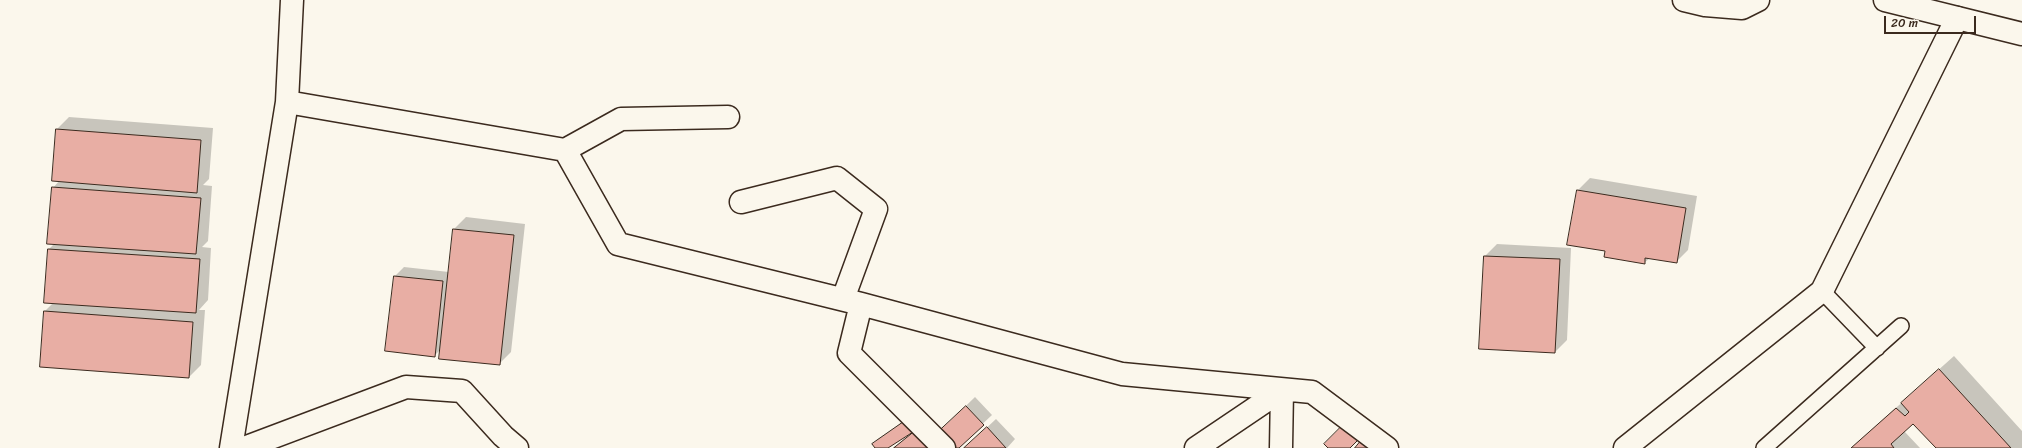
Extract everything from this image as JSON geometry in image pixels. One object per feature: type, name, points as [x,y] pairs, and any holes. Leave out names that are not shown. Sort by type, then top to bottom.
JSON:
[{"type":"street","points":[[231,448],[287,102],[292,0]]},
{"type":"street","points":[[1684,0],[1705,5],[1742,8],[1758,0]]},
{"type":"street","points":[[1885,0],[2022,34]]},
{"type":"street","points":[[1625,448],[1822,291],[1957,18]]},
{"type":"street","points":[[287,102],[565,150],[621,119],[728,117]]},
{"type":"street","points":[[565,150],[618,244],[852,302],[1122,374],[1312,392],[1387,448]]},
{"type":"street","points":[[741,202],[837,178],[876,208],[852,302],[849,353],[944,448]]},
{"type":"street","points":[[244,448],[406,387],[462,391],[510,444]]},
{"type":"street","points":[[1196,448],[1282,390]]},
{"type":"street","points":[[1281,448],[1282,390]]},
{"type":"lane","points":[[1822,291],[1877,348]]},
{"type":"lane","points":[[1764,448],[1901,326]]},
{"type":"building","points":[[56,129],[201,140],[197,193],[52,181]]},
{"type":"building","points":[[52,187],[201,198],[196,254],[47,244]]},
{"type":"building","points":[[1577,190],[1686,208],[1677,263],[1645,258],[1645,264],[1604,257],[1605,251],[1567,245]]},
{"type":"building","points":[[453,229],[514,235],[500,365],[439,359]]},
{"type":"building","points":[[48,249],[200,259],[196,313],[44,303]]},
{"type":"building","points":[[1484,256],[1560,259],[1555,353],[1479,349]]},
{"type":"building","points":[[394,276],[443,281],[435,357],[385,351]]},
{"type":"building","points":[[44,311],[193,322],[189,378],[40,367]]},
{"type":"building","points":[[1939,369],[2011,448],[1936,448],[1913,424],[1891,444],[1894,448],[1851,448],[1896,408],[1905,416],[1909,412],[1901,403]]},
{"type":"building","points":[[966,406],[984,425],[959,448],[948,448],[935,435]]},
{"type":"building","points":[[905,421],[913,432],[888,448],[875,448],[872,444]]},
{"type":"building","points":[[1345,423],[1360,438],[1350,448],[1328,448],[1324,444]]},
{"type":"building","points":[[987,427],[1006,448],[964,448]]},
{"type":"building","points":[[919,428],[935,448],[894,448]]},
{"type":"building","points":[[1365,436],[1377,448],[1355,448]]}]
